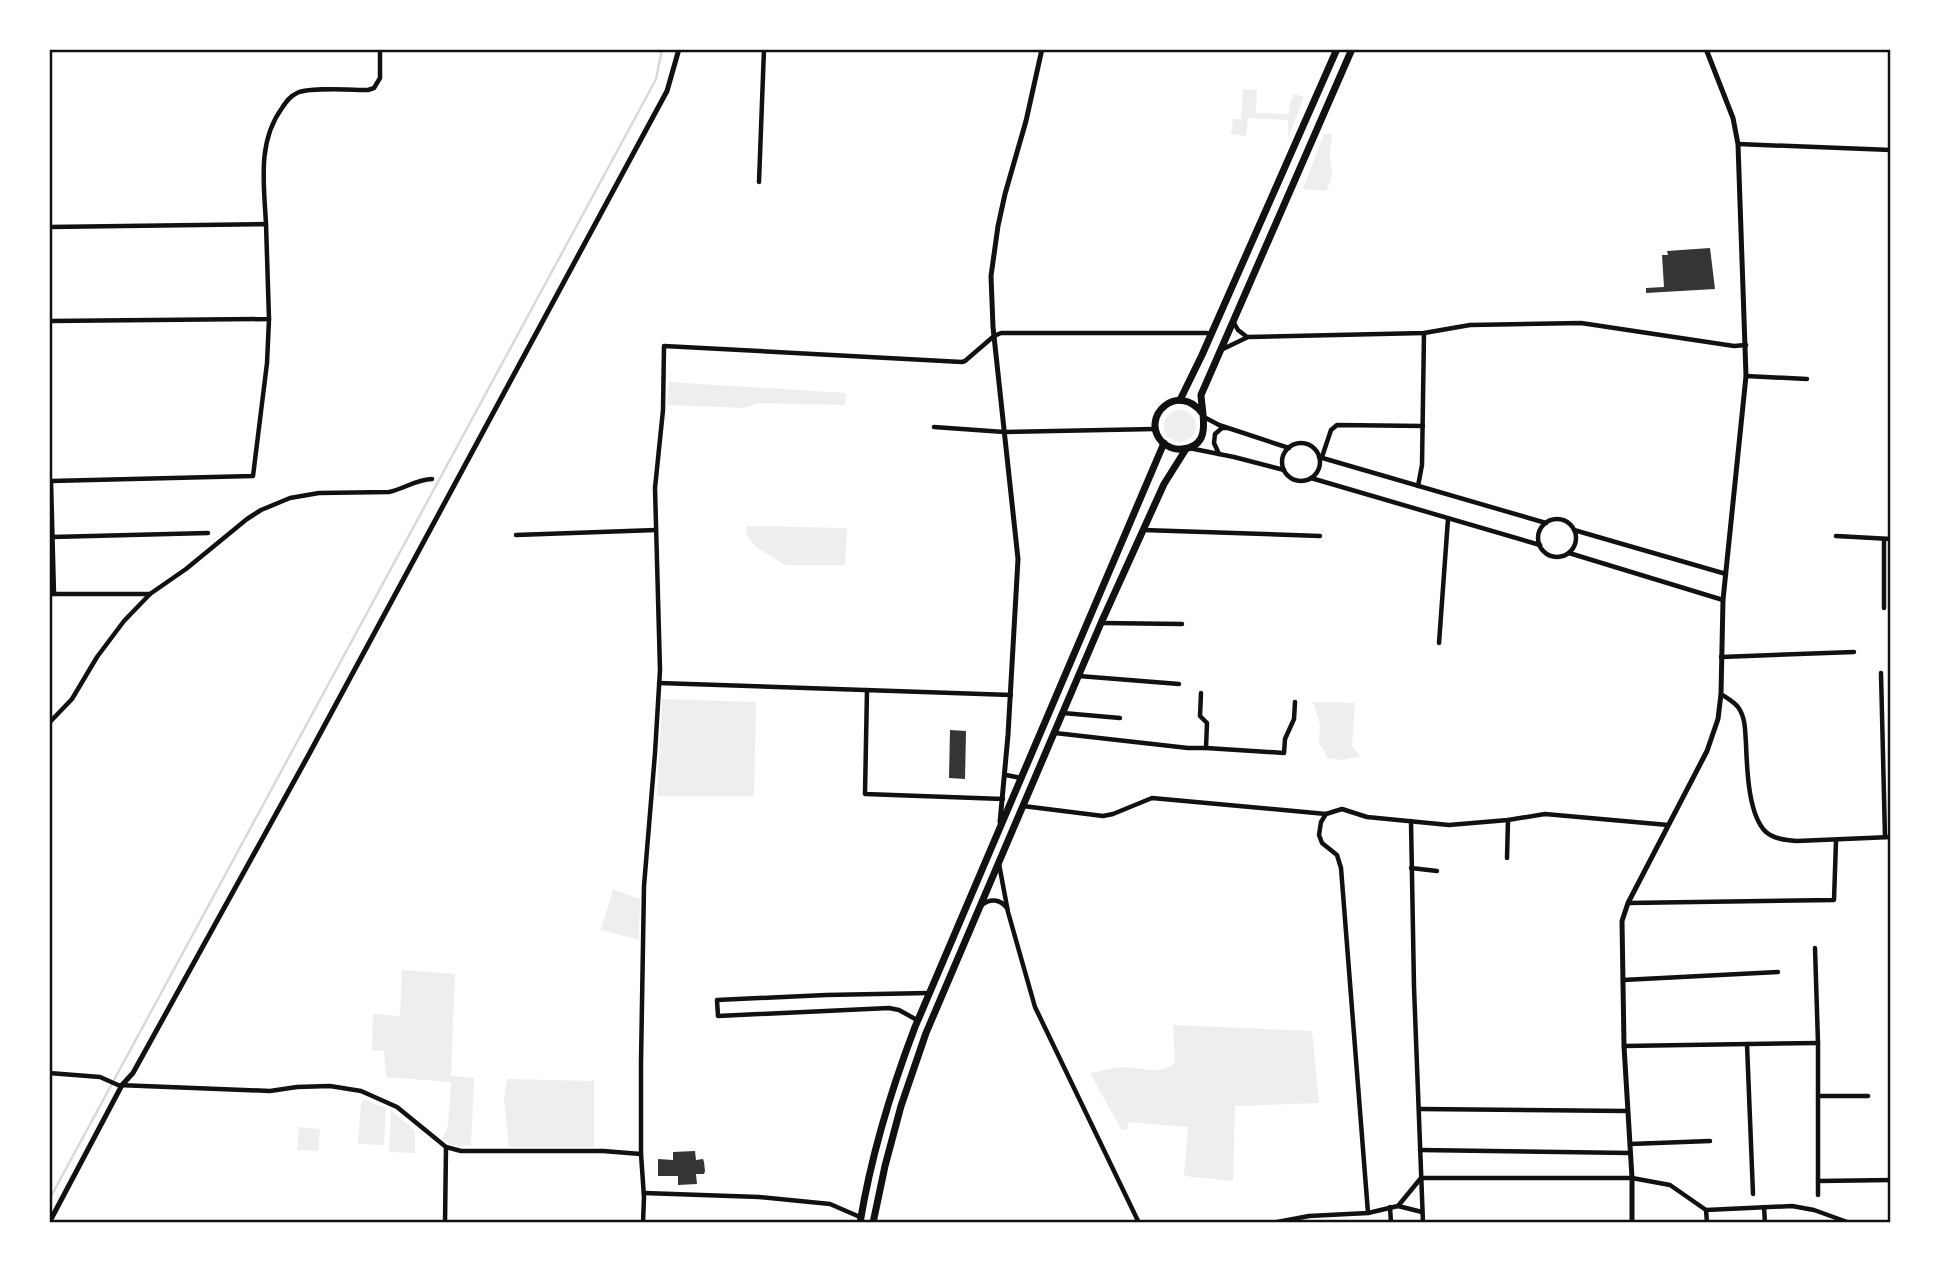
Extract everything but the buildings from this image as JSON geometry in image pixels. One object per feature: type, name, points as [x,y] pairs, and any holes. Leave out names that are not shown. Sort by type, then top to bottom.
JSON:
[{"type":"main road","points":[[1180,400],[1337,49]]},
{"type":"main road","points":[[1202,414],[1193,404],[1180,400],[1172,401],[1161,409],[1157,416],[1156,429],[1164,443],[1177,449],[1196,444],[1201,437],[1205,425],[1201,395],[1352,49]]},
{"type":"main road","points":[[861,1220],[888,1105],[918,1020],[1164,443]]},
{"type":"main road","points":[[873,1223],[894,1130],[917,1058],[1101,623],[1164,484],[1187,448]]},
{"type":"main road","points":[[999,833],[1006,835],[1008,844]]},
{"type":"main road","points":[[995,843],[998,849],[1008,844]]},
{"type":"main road","points":[[995,843],[999,864]]},
{"type":"street","points":[[150,594],[52,594],[51,481],[253,476],[267,363],[269,319],[263,178],[264,152],[270,129],[290,97],[297,93],[374,88],[380,78],[380,49]]},
{"type":"street","points":[[49,1223],[120,1085],[133,1073],[308,756],[667,91],[679,49]]},
{"type":"street","points":[[759,182],[764,49]]},
{"type":"street","points":[[999,833],[1006,775],[1018,559],[994,336],[991,276],[998,226],[1042,49]]},
{"type":"street","points":[[1632,1223],[1624,1046],[1622,921],[1628,903],[1711,743],[1718,719],[1723,600],[1746,376],[1738,145],[1733,118],[1706,49]]},
{"type":"street","points":[[1738,145],[1891,150]]},
{"type":"street","points":[[49,227],[266,224]]},
{"type":"street","points":[[49,321],[269,319]]},
{"type":"street","points":[[1233,322],[1238,330],[1248,337]]},
{"type":"street","points":[[1220,350],[1248,337],[1424,333],[1470,325],[1581,323],[1734,346],[1746,345]]},
{"type":"street","points":[[643,1223],[641,1154],[644,886],[659,684],[654,488],[663,410],[664,346],[962,362],[1001,333],[1211,335]]},
{"type":"street","points":[[1418,486],[1422,464],[1424,333]]},
{"type":"street","points":[[1746,376],[1807,380]]},
{"type":"street","points":[[1202,414],[1228,428],[1289,448]]},
{"type":"street","points":[[1311,478],[1319,466],[1331,430],[1337,425],[1423,426]]},
{"type":"street","points":[[934,428],[1004,432],[1156,429]]},
{"type":"street","points":[[1219,454],[1214,443],[1215,434],[1228,428]]},
{"type":"street","points":[[1540,545],[1311,478],[1296,480],[1284,470],[1282,461],[1289,448],[1303,444],[1313,448],[1320,457],[1546,523],[1561,520],[1574,530],[1726,573]]},
{"type":"street","points":[[1187,448],[1284,470]]},
{"type":"street","points":[[49,723],[72,699],[108,640],[150,594],[186,569],[247,519],[290,498],[319,493],[389,492],[424,479],[432,479]]},
{"type":"street","points":[[1439,643],[1448,518]]},
{"type":"street","points":[[1546,523],[1539,534],[1540,545],[1552,556],[1569,553],[1575,545],[1574,530]]},
{"type":"street","points":[[516,535],[656,530]]},
{"type":"street","points":[[1143,530],[1320,536]]},
{"type":"street","points":[[52,537],[208,533]]},
{"type":"street","points":[[1836,536],[1888,539],[1884,608]]},
{"type":"street","points":[[1569,553],[1723,600]]},
{"type":"street","points":[[1101,623],[1182,624]]},
{"type":"street","points":[[1721,657],[1854,652]]},
{"type":"street","points":[[1721,694],[1738,707],[1742,716],[1751,795],[1756,816],[1768,834],[1781,840],[1797,841],[1888,837],[1881,673]]},
{"type":"street","points":[[1078,676],[1179,684]]},
{"type":"street","points":[[659,684],[1011,695]]},
{"type":"street","points":[[867,690],[865,794],[1004,799]]},
{"type":"street","points":[[1200,693],[1200,716],[1207,723],[1206,748]]},
{"type":"street","points":[[1055,733],[1188,748],[1284,753],[1285,739],[1294,719],[1295,702]]},
{"type":"street","points":[[1063,713],[1120,718]]},
{"type":"street","points":[[1006,775],[1022,779]]},
{"type":"street","points":[[1023,806],[1103,816],[1152,798],[1326,814],[1342,809],[1367,817],[1449,825],[1545,814],[1668,825]]},
{"type":"street","points":[[1326,814],[1321,822],[1319,835],[1322,843],[1338,855],[1341,868],[1368,1213]]},
{"type":"street","points":[[1507,858],[1508,820]]},
{"type":"street","points":[[1411,821],[1423,1223]]},
{"type":"street","points":[[1628,903],[1834,900],[1836,841]]},
{"type":"street","points":[[999,864],[1007,909],[1035,1007],[1139,1223]]},
{"type":"street","points":[[1411,869],[1437,871]]},
{"type":"street","points":[[980,906],[993,900],[1000,902],[1007,909]]},
{"type":"street","points":[[1815,948],[1818,1195]]},
{"type":"street","points":[[1623,980],[1778,972]]},
{"type":"street","points":[[918,1020],[889,1008],[718,1016],[717,1000],[929,993]]},
{"type":"street","points":[[1624,1046],[1818,1043]]},
{"type":"street","points":[[1747,1045],[1753,1194]]},
{"type":"street","points":[[49,1073],[100,1077],[120,1085],[270,1091],[330,1086],[361,1091],[397,1107],[446,1147],[461,1151],[603,1151],[641,1154]]},
{"type":"street","points":[[1818,1096],[1868,1096]]},
{"type":"street","points":[[1419,1108],[1628,1111]]},
{"type":"street","points":[[1630,1144],[1710,1141]]},
{"type":"street","points":[[444,1223],[446,1147]]},
{"type":"street","points":[[1420,1150],[1630,1153]]},
{"type":"street","points":[[1421,1178],[1632,1178],[1670,1185],[1706,1210],[1792,1206],[1814,1210],[1834,1221],[1850,1223]]},
{"type":"street","points":[[1398,1206],[1421,1178]]},
{"type":"street","points":[[1818,1181],[1891,1180]]},
{"type":"street","points":[[644,1193],[759,1197],[830,1203],[861,1220]]},
{"type":"street","points":[[1272,1223],[1310,1216],[1368,1213],[1398,1206],[1422,1212]]},
{"type":"street","points":[[1390,1207],[1391,1223]]},
{"type":"street","points":[[1765,1207],[1765,1223]]},
{"type":"street","points":[[1706,1210],[1707,1223]]},
{"type":"shaded area","points":[[1243,89],[1257,90],[1256,113],[1289,114],[1294,94],[1304,97],[1288,138],[1288,120],[1248,118],[1246,136],[1231,134],[1233,119],[1241,119]]},
{"type":"shaded area","points":[[1324,134],[1332,134],[1331,181],[1326,191],[1303,189]]},
{"type":"shaded area","points":[[669,382],[846,393],[845,405],[758,403],[744,408],[667,405]]},
{"type":"shaded area","points":[[1180,410],[1191,415],[1196,426],[1191,437],[1180,442],[1169,437],[1164,426],[1169,415]]},
{"type":"shaded area","points":[[746,526],[847,528],[845,565],[785,565],[755,546],[747,535]]},
{"type":"shaded area","points":[[662,699],[756,702],[754,796],[657,796]]},
{"type":"shaded area","points":[[1313,702],[1355,703],[1352,746],[1360,756],[1343,760],[1327,758],[1319,744],[1320,724]]},
{"type":"shaded area","points":[[613,889],[640,899],[639,940],[601,930]]},
{"type":"shaded area","points":[[402,970],[455,974],[451,1076],[474,1078],[471,1146],[451,1145],[442,1139],[448,1126],[451,1082],[386,1077],[384,1051],[372,1051],[373,1014],[400,1016]]},
{"type":"shaded area","points":[[1173,1025],[1312,1031],[1319,1103],[1235,1106],[1233,1181],[1184,1176],[1188,1127],[1128,1122],[1127,1130],[1121,1129],[1090,1073],[1121,1067],[1158,1070],[1170,1066],[1175,1062]]},
{"type":"shaded area","points":[[507,1079],[594,1081],[594,1147],[509,1147],[504,1098]]},
{"type":"shaded area","points":[[364,1099],[386,1108],[384,1145],[358,1144],[361,1103]]},
{"type":"shaded area","points":[[391,1110],[415,1131],[415,1153],[389,1152]]},
{"type":"shaded area","points":[[299,1127],[320,1129],[318,1151],[297,1150]]},
{"type":"waterway","points":[[49,1200],[647,96],[656,79],[662,49]]}]
